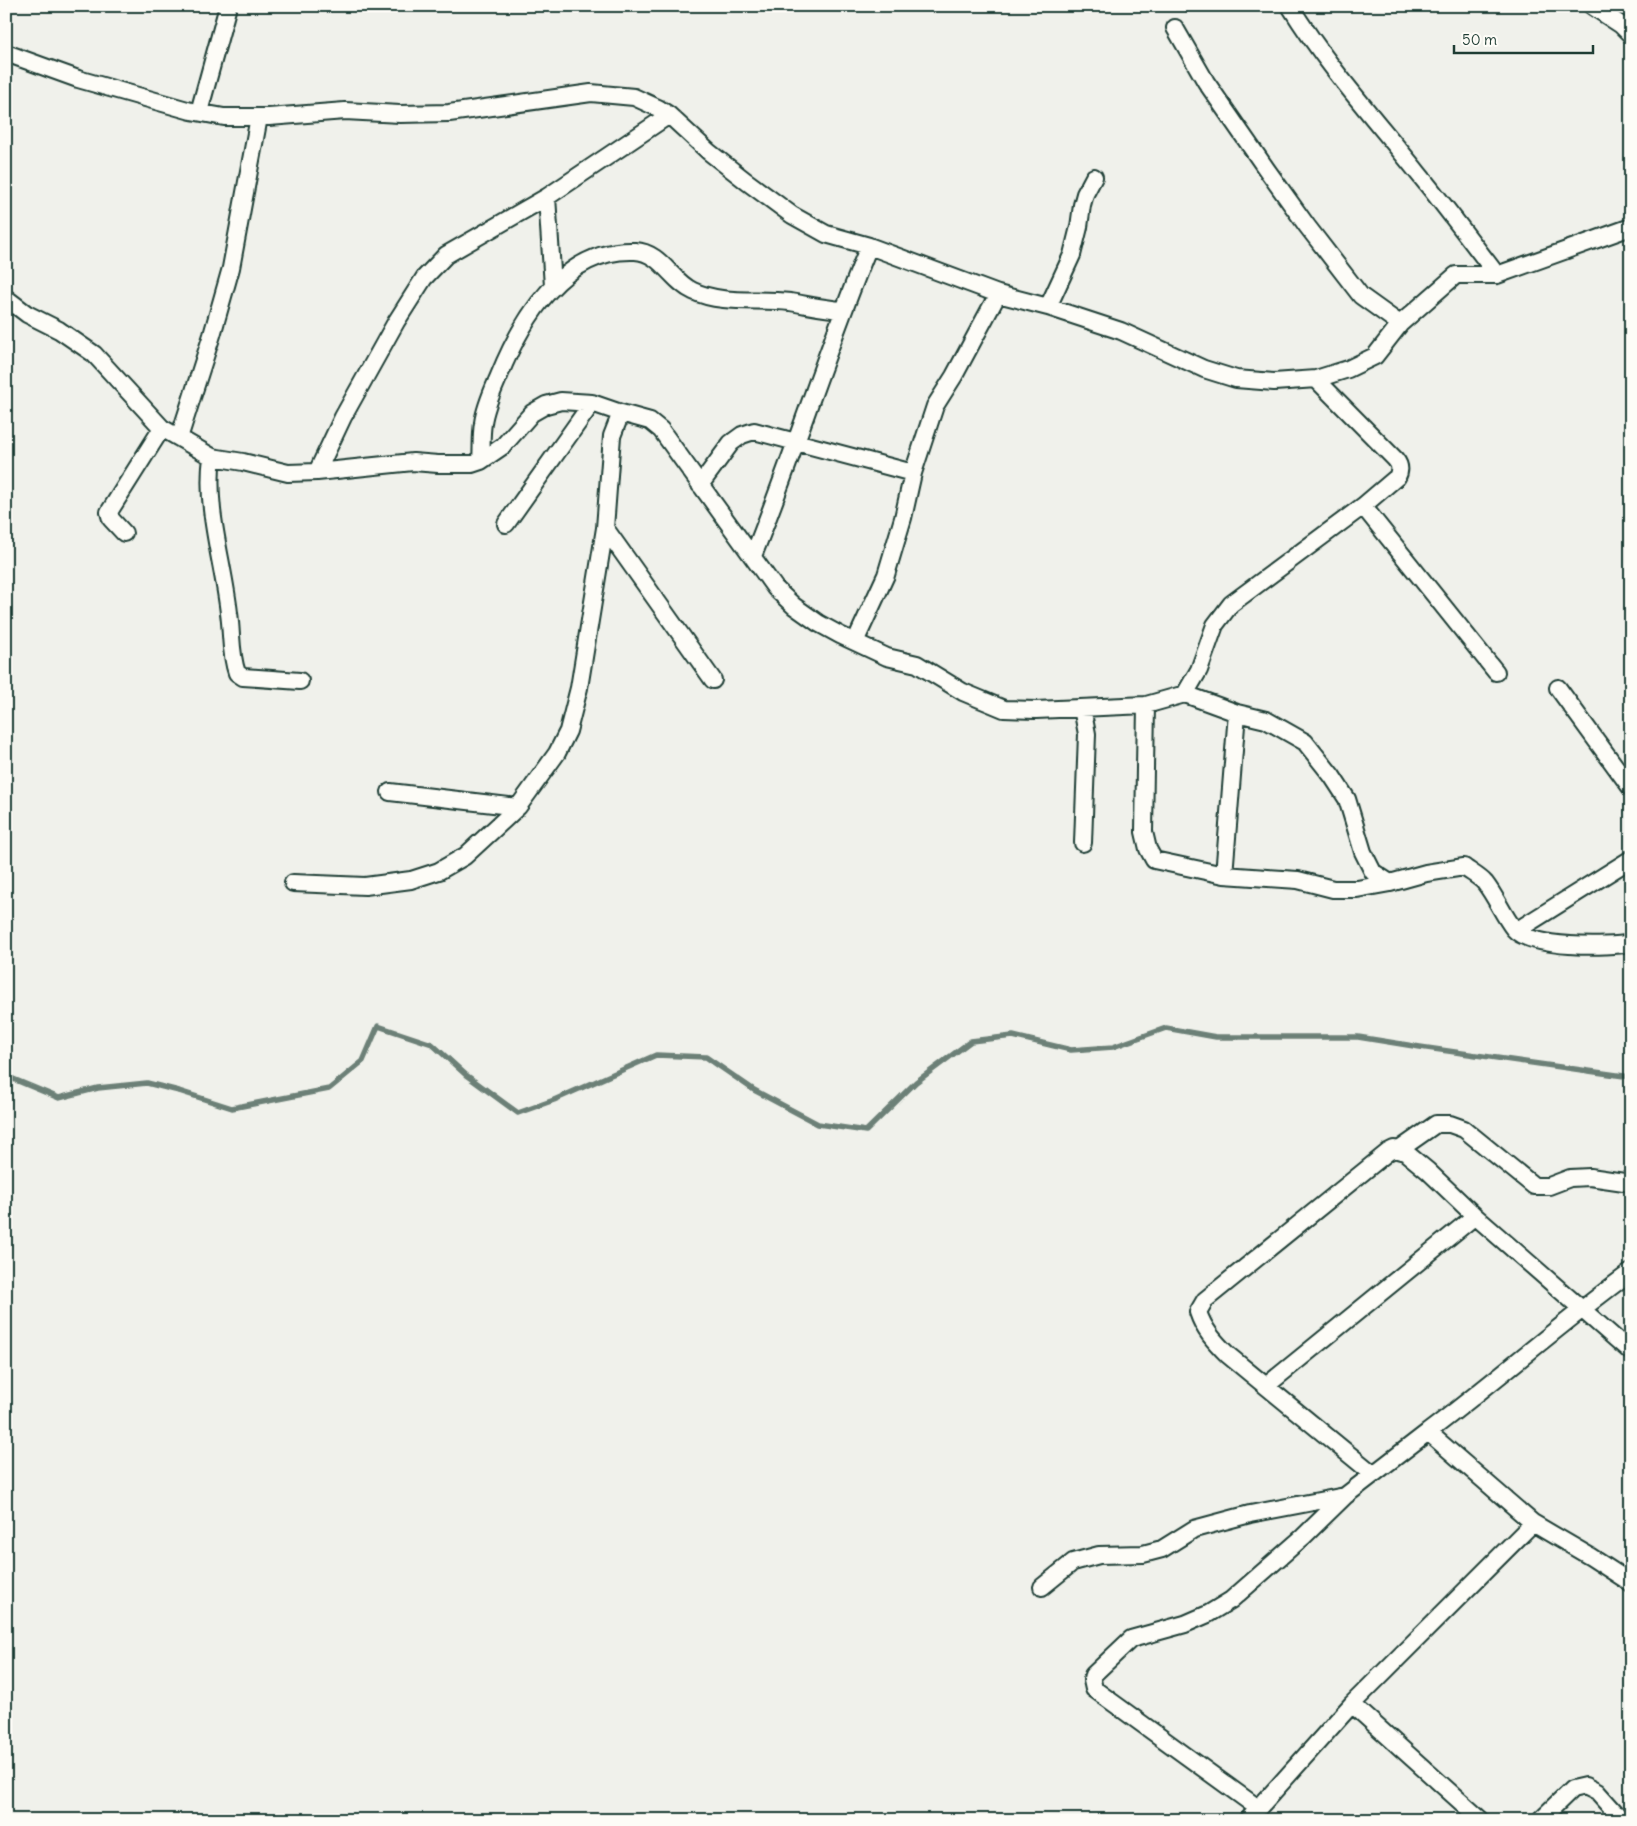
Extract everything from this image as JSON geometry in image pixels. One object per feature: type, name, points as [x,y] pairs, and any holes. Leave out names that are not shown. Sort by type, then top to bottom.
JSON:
[{"type":"street","points":[[199,112],[228,6]]},
{"type":"street","points":[[1290,6],[1354,97],[1417,172],[1497,275]]},
{"type":"street","points":[[1592,6],[1621,24],[1631,35]]},
{"type":"street","points":[[1175,28],[1206,82],[1266,170],[1313,234],[1361,296],[1400,324]]},
{"type":"street","points":[[6,52],[78,79],[224,117],[259,117],[345,111],[400,114],[449,113],[591,94],[634,97],[658,108],[668,115],[709,152],[792,215],[826,234],[869,246],[998,294],[1048,307],[1121,331],[1204,370],[1236,379],[1274,382],[1316,379],[1348,369],[1376,356],[1400,324],[1456,274],[1497,275],[1631,227]]},
{"type":"street","points":[[317,472],[348,409],[396,322],[424,278],[446,255],[547,197],[668,115]]},
{"type":"street","points":[[179,438],[231,268],[259,117]]},
{"type":"street","points":[[1048,307],[1072,255],[1082,204],[1094,177]]},
{"type":"street","points":[[547,197],[553,286]]},
{"type":"street","points":[[753,556],[771,512],[843,310],[869,246]]},
{"type":"street","points":[[481,460],[483,421],[504,364],[521,330],[538,303],[553,286],[571,271],[589,261],[611,254],[635,251],[648,254],[660,262],[678,281],[692,291],[713,298],[790,302],[843,310]]},
{"type":"street","points":[[855,642],[886,574],[903,518],[913,473],[935,406],[998,294]]},
{"type":"street","points":[[6,298],[27,314],[59,330],[94,354],[162,428],[212,457],[288,473],[317,472],[413,462],[472,464],[503,446],[532,413],[546,405],[561,401],[592,404],[650,421],[661,430],[775,588],[794,606],[818,623],[887,657],[917,664],[963,692],[1004,709],[1036,710],[1146,705],[1185,694],[1237,713],[1266,720],[1305,742],[1332,776],[1347,799],[1363,852],[1373,872],[1390,883]]},
{"type":"street","points":[[1185,694],[1199,670],[1215,625],[1231,604],[1363,506],[1397,477],[1400,472],[1399,464],[1316,379]]},
{"type":"street","points":[[506,524],[592,404]]},
{"type":"street","points":[[293,883],[365,886],[411,880],[440,871],[465,856],[518,808],[557,753],[568,731],[579,688],[606,528],[612,436],[621,413]]},
{"type":"street","points":[[124,533],[111,519],[110,512],[162,428]]},
{"type":"street","points":[[700,485],[731,443],[742,435],[754,431],[913,473]]},
{"type":"street","points":[[212,457],[210,487],[213,524],[229,612],[236,673],[243,677],[300,681]]},
{"type":"street","points":[[1363,506],[1496,672]]},
{"type":"street","points":[[606,528],[713,680]]},
{"type":"street","points":[[1558,688],[1631,788]]},
{"type":"street","points":[[1146,705],[1144,832],[1148,849],[1154,860],[1224,875],[1298,880],[1333,889],[1357,889],[1390,883],[1426,872],[1464,867],[1484,882],[1516,931],[1534,940],[1579,946],[1616,946],[1631,943]]},
{"type":"street","points":[[1082,708],[1086,734],[1083,842]]},
{"type":"street","points":[[1224,875],[1237,713]]},
{"type":"street","points":[[390,792],[518,808]]},
{"type":"street","points":[[1516,931],[1631,859]]},
{"type":"street","points":[[1400,1150],[1436,1124],[1450,1124],[1464,1130],[1534,1186],[1550,1186],[1570,1178],[1590,1178],[1631,1183]]},
{"type":"street","points":[[1372,1474],[1228,1355],[1210,1337],[1198,1312],[1205,1300],[1394,1149],[1405,1152],[1428,1171],[1475,1216],[1631,1352]]},
{"type":"street","points":[[1266,1386],[1475,1216]]},
{"type":"street","points":[[1532,1523],[1352,1704],[1253,1814],[1094,1689],[1093,1675],[1131,1639],[1185,1624],[1208,1614],[1231,1600],[1303,1538],[1345,1496],[1464,1405],[1580,1308],[1631,1272]]},
{"type":"street","points":[[1428,1432],[1532,1523],[1630,1582]]},
{"type":"street","points":[[1042,1587],[1074,1562],[1099,1555],[1143,1554],[1162,1549],[1194,1529],[1250,1514],[1345,1496]]},
{"type":"street","points":[[1352,1704],[1481,1820]]},
{"type":"street","points":[[1540,1820],[1572,1789],[1585,1786],[1597,1792],[1622,1820]]},
{"type":"waterway","points":[[6,1076],[59,1098],[98,1088],[147,1083],[232,1108],[329,1089],[363,1061],[378,1026],[432,1044],[466,1075],[518,1113],[554,1100],[656,1055],[706,1057],[754,1090],[818,1124],[866,1131],[916,1082],[971,1041],[1013,1036],[1071,1050],[1113,1047],[1166,1028],[1216,1037],[1358,1037],[1631,1077]]}]
